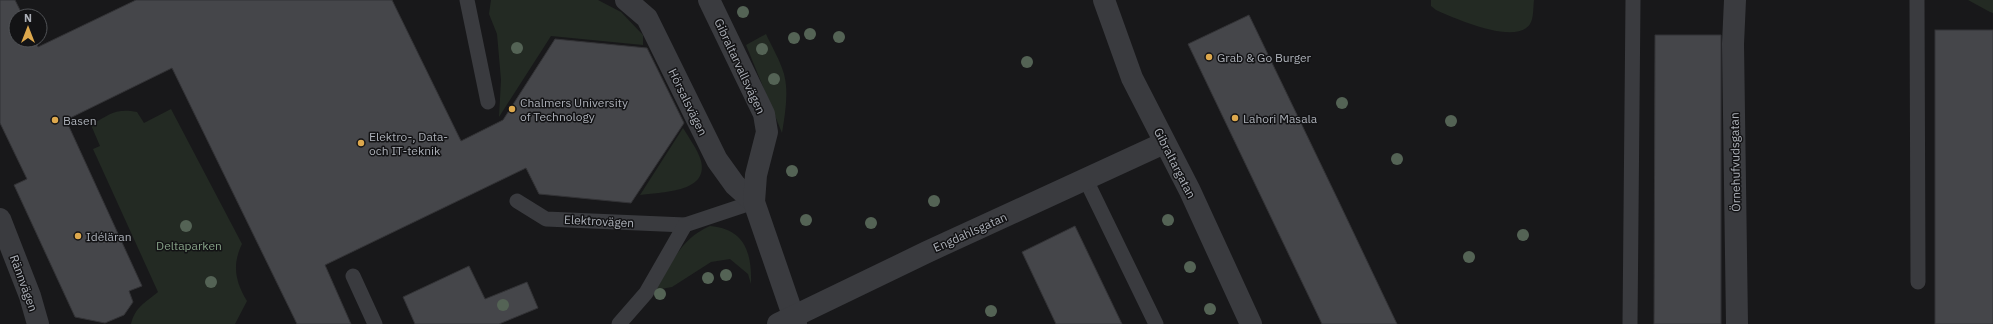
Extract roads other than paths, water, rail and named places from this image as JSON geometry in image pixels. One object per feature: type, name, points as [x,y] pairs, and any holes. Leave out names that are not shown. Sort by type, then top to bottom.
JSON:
[{"type":"street","name":"Hörsalsvägen","points":[[626,0],[647,18],[717,160],[735,185],[754,202]]},
{"type":"street","name":"Gibraltarvallsvägen","points":[[709,0],[764,114],[767,132],[756,175],[754,202],[789,321]]},
{"type":"street","name":"Gibraltargatan","points":[[1104,0],[1132,78],[1164,143],[1190,191],[1251,324]]},
{"type":"street","name":"Örnehufvudsgatan","points":[[1735,0],[1733,52],[1736,324]]},
{"type":"street","name":"Engdahlsgatan","points":[[789,321],[920,255],[1164,143]]},
{"type":"street","name":"Rännvägen","points":[[0,219],[30,296],[38,324]]},
{"type":"lane","points":[[467,0],[488,102]]},
{"type":"lane","points":[[1630,324],[1633,0]]},
{"type":"lane","points":[[1917,0],[1918,282]]},
{"type":"lane","points":[[1086,180],[1156,324]]},
{"type":"lane","name":"Elektrovägen","points":[[517,201],[546,219],[686,225],[754,202]]},
{"type":"lane","points":[[619,324],[646,293],[686,225]]},
{"type":"lane","points":[[353,276],[375,324]]},
{"type":"place","name":"Grab & Go Burger","points":[[1209,57]]},
{"type":"place","name":"Chalmers University of Technology","points":[[512,109]]},
{"type":"place","name":"Lahori Masala","points":[[1235,118]]},
{"type":"place","name":"Basen","points":[[55,120]]},
{"type":"place","name":"Elektro-, Data- och IT-teknik","points":[[361,143]]},
{"type":"place","name":"Idéläran","points":[[78,236]]},
{"type":"park label","name":"Deltaparken","points":[[189,245]]}]
